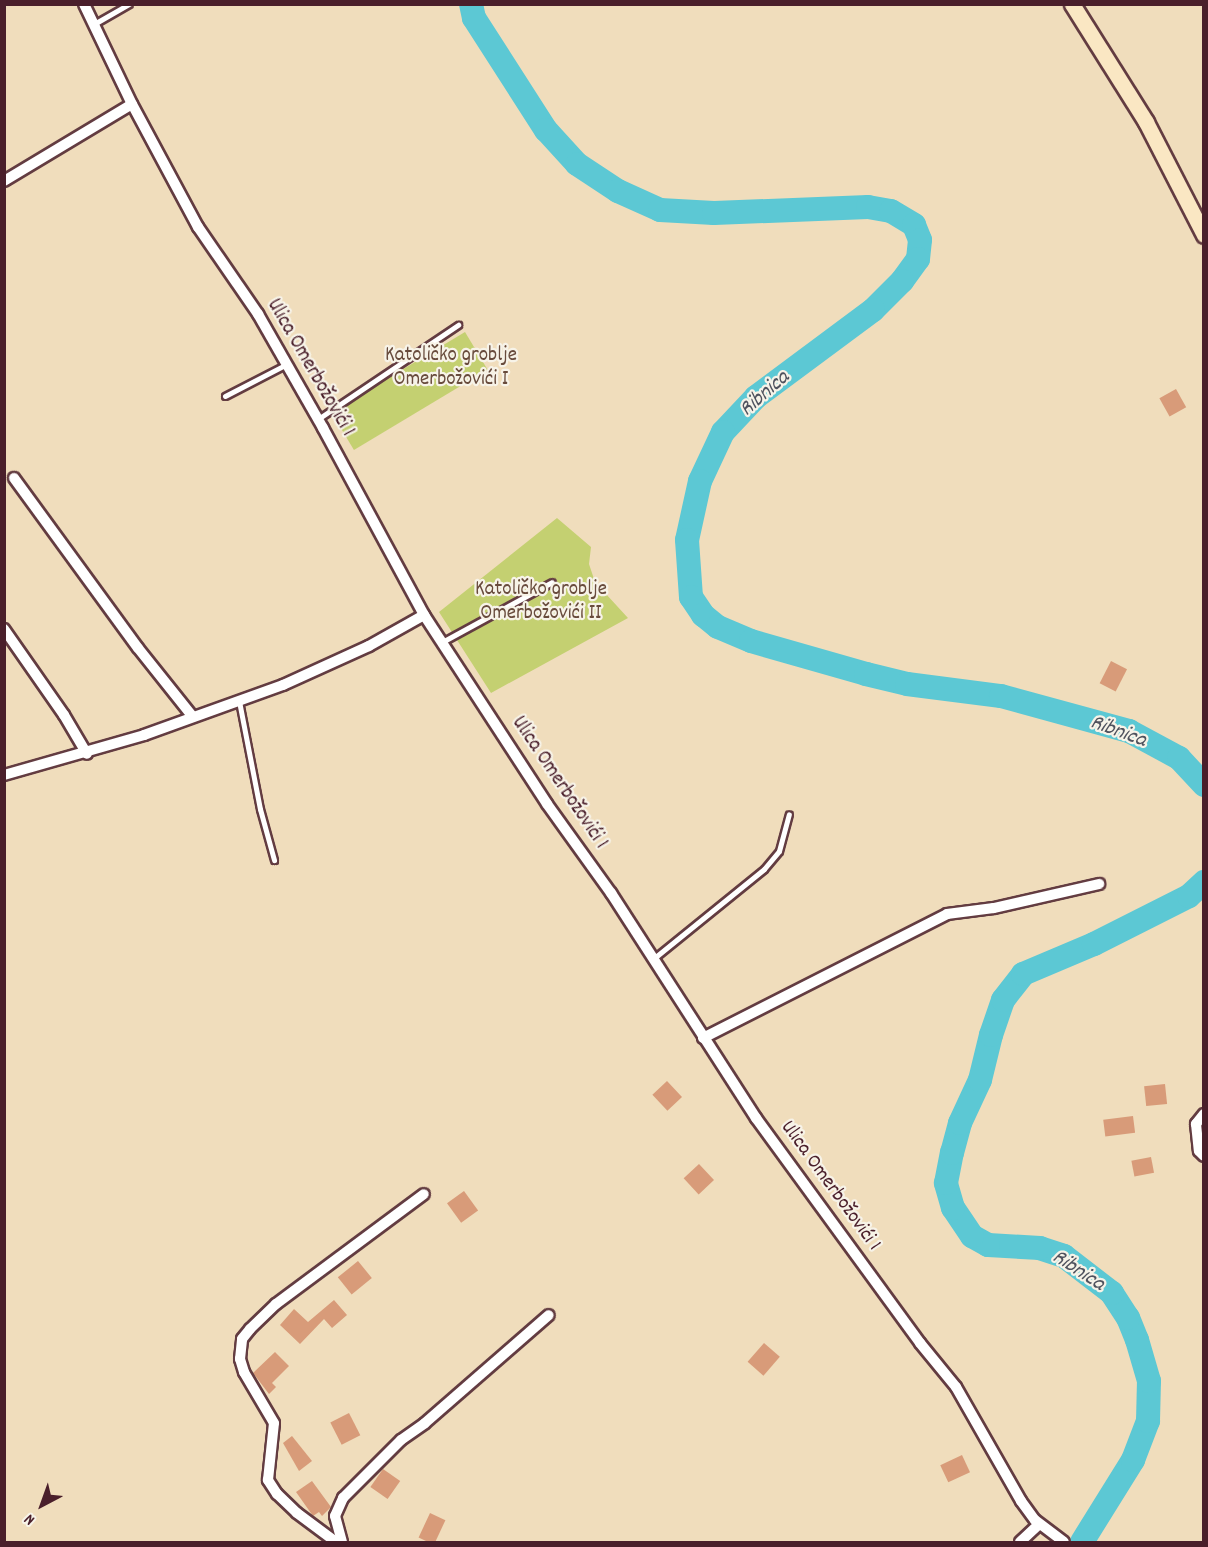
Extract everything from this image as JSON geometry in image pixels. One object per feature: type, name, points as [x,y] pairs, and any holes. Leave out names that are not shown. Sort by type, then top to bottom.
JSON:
[{"type":"main road","points":[[1072,4],[1146,122],[1203,235]]},
{"type":"street","name":"Ulica Omerbožovići 1","points":[[84,4],[132,104],[198,227],[258,314],[318,419],[424,615],[547,804],[611,893],[756,1118],[920,1344],[956,1387],[1021,1501],[1039,1524],[1064,1542]]},
{"type":"street","points":[[4,181],[132,104]]},
{"type":"street","points":[[14,478],[138,648],[193,717]]},
{"type":"street","points":[[4,776],[87,754],[283,685],[369,646],[424,615]]},
{"type":"street","points":[[4,629],[64,715],[87,754]]},
{"type":"street","points":[[703,1038],[946,914],[994,908],[1099,884]]},
{"type":"street","points":[[1203,1114],[1196,1124],[1199,1151],[1203,1156]]},
{"type":"street","points":[[336,1542],[297,1513],[277,1494],[268,1480],[274,1423],[249,1383],[240,1359],[242,1340],[276,1304],[424,1194]]},
{"type":"street","points":[[342,1542],[335,1516],[343,1498],[400,1440],[425,1423],[549,1316]]},
{"type":"street","points":[[1020,1542],[1039,1524]]},
{"type":"lane","points":[[93,25],[129,4]]},
{"type":"lane","points":[[318,419],[458,325]]},
{"type":"lane","points":[[225,396],[287,364]]},
{"type":"lane","points":[[442,642],[552,582]]},
{"type":"lane","points":[[239,701],[260,809],[274,860]]},
{"type":"lane","points":[[653,959],[764,869],[779,851],[789,814]]},
{"type":"green space","name":"Katoličko groblje Omerbožovići I","points":[[465,332],[488,370],[354,450],[331,412]]},
{"type":"green space","name":"Katoličko groblje Omerbožovići II","points":[[557,518],[591,547],[589,564],[595,582],[628,618],[491,693],[439,612]]},
{"type":"building","points":[[1176,389],[1186,407],[1170,417],[1159,398]]},
{"type":"building","points":[[1111,661],[1127,669],[1116,691],[1100,683]]},
{"type":"building","points":[[667,1081],[682,1097],[667,1111],[652,1095]]},
{"type":"building","points":[[1165,1084],[1167,1104],[1146,1106],[1144,1086]]},
{"type":"building","points":[[1133,1116],[1135,1133],[1105,1137],[1103,1120]]},
{"type":"building","points":[[1151,1157],[1154,1173],[1134,1177],[1131,1161]]},
{"type":"building","points":[[699,1164],[714,1180],[699,1194],[684,1178]]},
{"type":"building","points":[[464,1191],[478,1210],[461,1223],[447,1203]]},
{"type":"building","points":[[358,1261],[372,1278],[352,1294],[338,1277]]},
{"type":"building","points":[[334,1300],[347,1315],[332,1328],[324,1319],[300,1344],[280,1325],[294,1309],[308,1322]]},
{"type":"building","points":[[764,1343],[780,1357],[763,1376],[748,1362]]},
{"type":"building","points":[[275,1352],[289,1366],[272,1383],[276,1387],[269,1394],[253,1373]]},
{"type":"building","points":[[349,1413],[360,1435],[342,1445],[330,1423]]},
{"type":"building","points":[[292,1436],[312,1461],[299,1471],[283,1443]]},
{"type":"building","points":[[962,1455],[970,1472],[948,1482],[940,1465]]},
{"type":"building","points":[[383,1469],[400,1481],[388,1499],[370,1487]]},
{"type":"building","points":[[312,1481],[331,1507],[322,1516],[319,1512],[313,1516],[296,1492]]},
{"type":"building","points":[[430,1513],[445,1520],[435,1542],[428,1542],[419,1537]]},
{"type":"waterway","name":"Ribnica","points":[[471,4],[474,18],[546,130],[577,164],[618,191],[660,210],[714,213],[868,207],[891,211],[914,225],[920,240],[918,259],[902,281],[873,310],[756,397],[723,432],[700,481],[687,540],[691,597],[703,615],[718,627],[751,641],[866,674],[907,684],[1001,696],[1129,731],[1179,758],[1204,785]]},
{"type":"waterway","name":"Ribnica","points":[[1082,1542],[1133,1460],[1148,1421],[1149,1381],[1137,1340],[1128,1318],[1112,1293],[1064,1256],[1040,1248],[988,1245],[972,1236],[953,1208],[946,1183],[960,1123],[980,1080],[991,1035],[1003,1000],[1023,974],[1094,944],[1189,896],[1204,882]]}]
